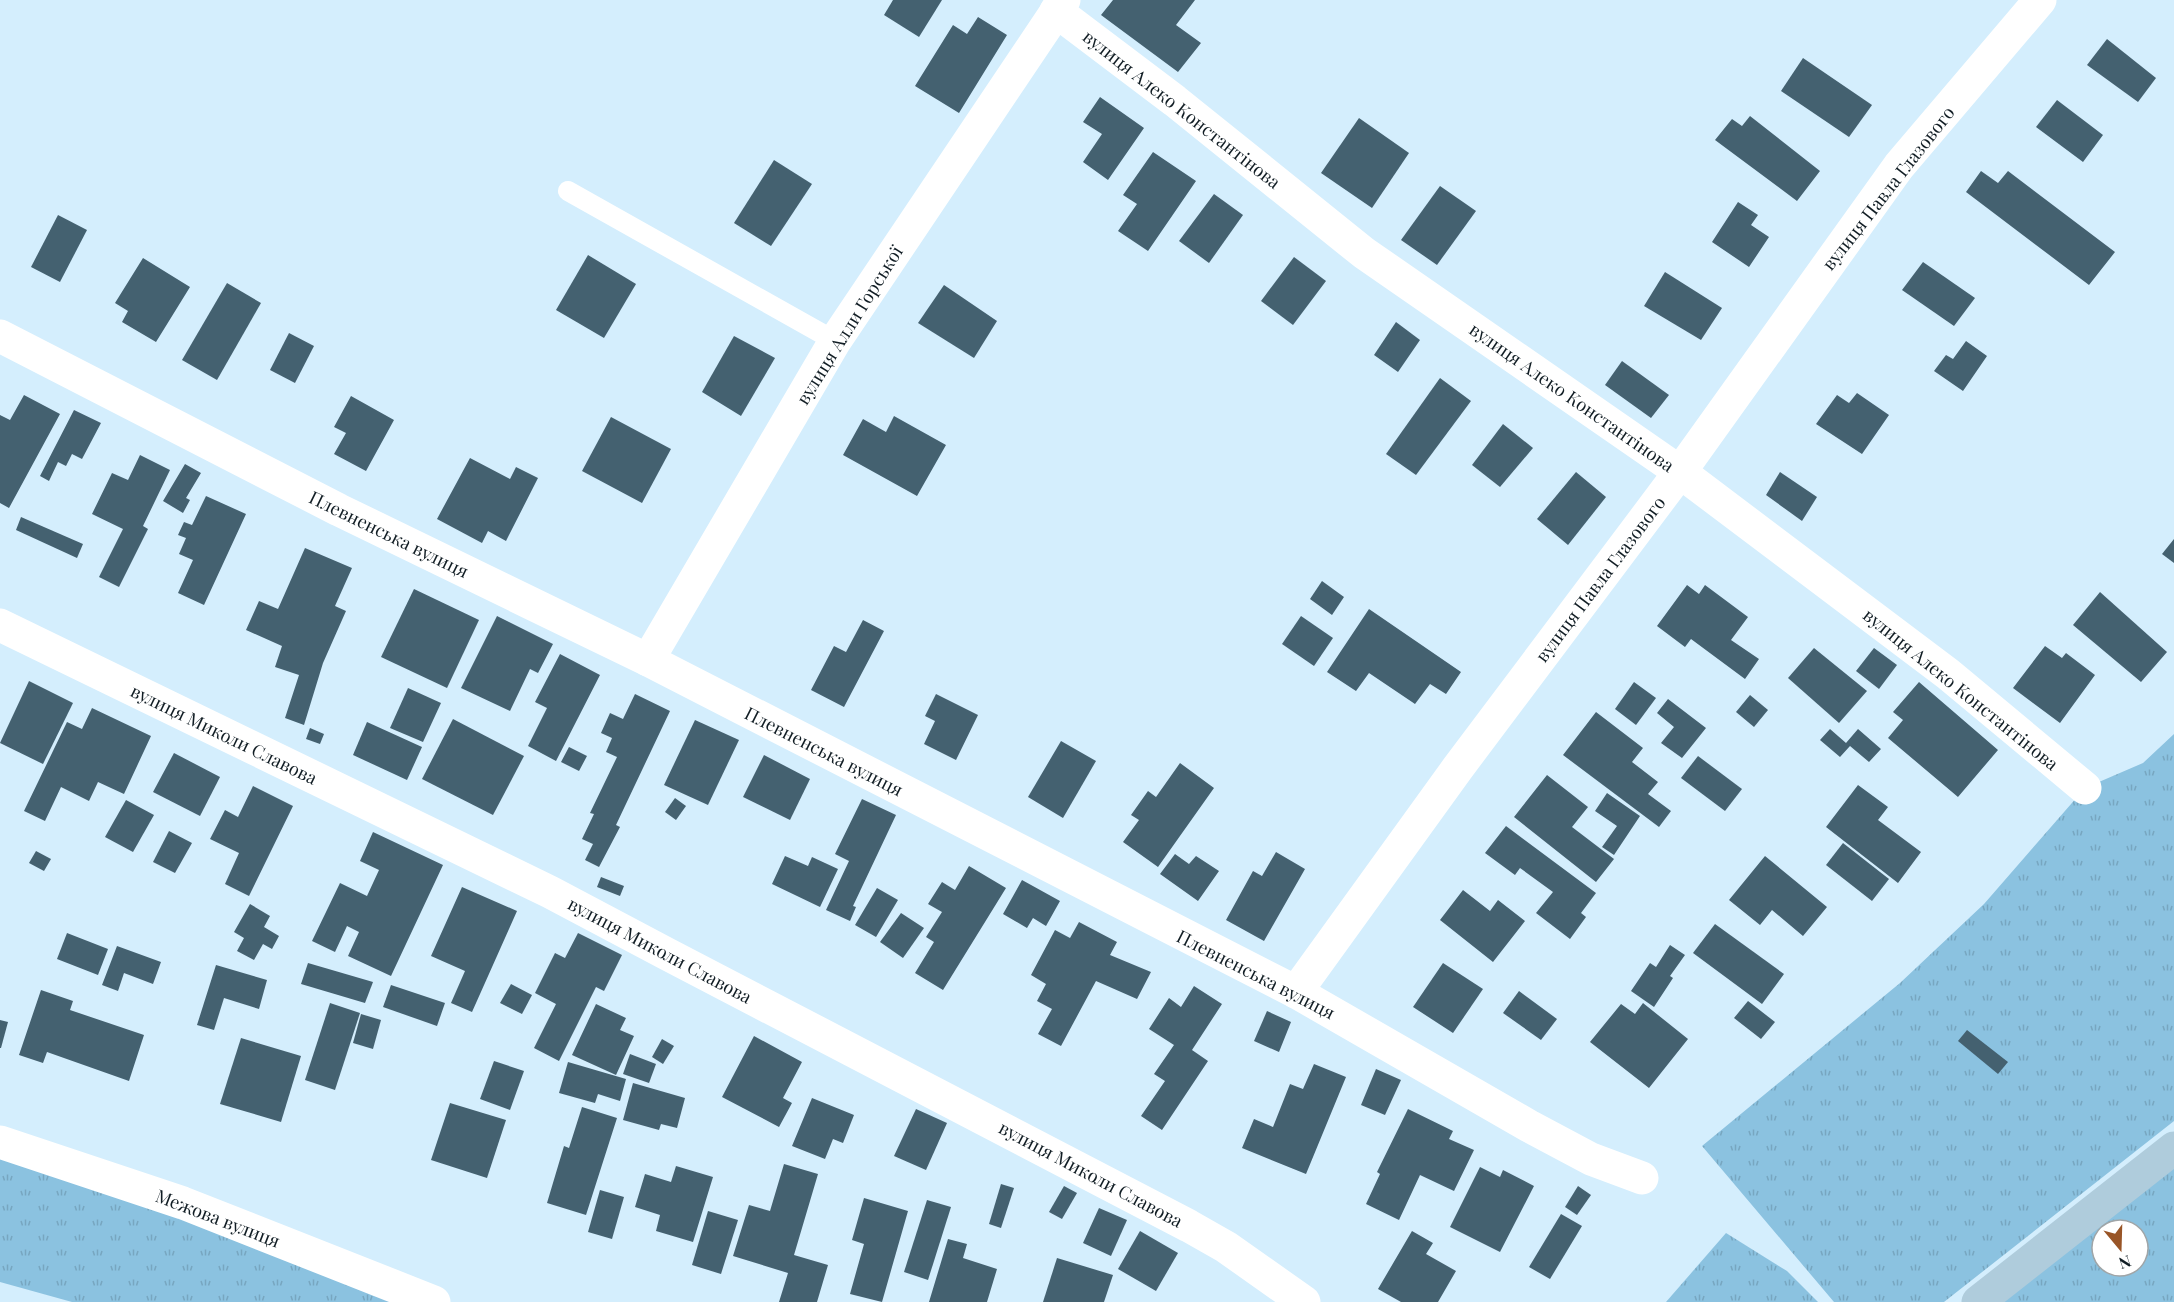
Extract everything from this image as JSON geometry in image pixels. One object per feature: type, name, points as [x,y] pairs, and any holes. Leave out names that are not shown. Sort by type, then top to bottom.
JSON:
[{"type":"highway","points":[[1978,1302],[2174,1148]]},
{"type":"street","name":"вулиця Павла Глазового","points":[[1296,992],[1457,769],[1680,472],[1899,166],[2040,0]]},
{"type":"street","name":"вулиця Алеко Константінова","points":[[1060,6],[1364,253],[1680,472],[1948,674],[2085,788]]},
{"type":"street","name":"вулиця Алли Горської","points":[[648,660],[835,342],[1060,6]]},
{"type":"street","name":"Плевненська вулиця","points":[[0,336],[339,510],[648,660],[1296,992],[1592,1160],[1642,1178]]},
{"type":"street","name":"вулиця Миколи Славова","points":[[0,625],[550,892],[1189,1226],[1226,1247],[1304,1302]]},
{"type":"street","name":"Межова вулиця","points":[[0,1142],[183,1203],[434,1302]]},
{"type":"lane","points":[[568,191],[835,342]]},
{"type":"green space","points":[[2174,734],[2174,1121],[1944,1302],[1834,1302],[1702,1146],[1900,983],[1984,904],[2085,788],[2143,763]]},
{"type":"green space","points":[[0,1154],[181,1213],[402,1302],[72,1302],[0,1282]]},
{"type":"green space","points":[[2174,1166],[2174,1302],[2001,1302],[2090,1232],[2090,1278],[2150,1278],[2150,1218],[2108,1218]]},
{"type":"green space","points":[[1726,1233],[1787,1271],[1818,1302],[1666,1302]]},
{"type":"building","points":[[893,0],[942,0],[919,37],[884,15]]},
{"type":"building","points":[[1113,0],[1195,0],[1176,25],[1201,43],[1178,72],[1101,15]]},
{"type":"building","points":[[978,17],[1007,35],[959,113],[915,86],[953,25],[967,34]]},
{"type":"building","points":[[2107,39],[2156,78],[2138,102],[2087,65]]},
{"type":"building","points":[[1803,58],[1872,105],[1849,137],[1781,91]]},
{"type":"building","points":[[1100,97],[1144,128],[1108,180],[1083,162],[1102,134],[1083,122]]},
{"type":"building","points":[[2057,100],[2103,135],[2083,162],[2036,127]]},
{"type":"building","points":[[1750,116],[1820,171],[1797,201],[1715,140],[1732,119],[1742,126]]},
{"type":"building","points":[[1359,118],[1409,153],[1372,208],[1321,173]]},
{"type":"building","points":[[1153,152],[1196,181],[1148,251],[1118,231],[1137,204],[1123,195]]},
{"type":"building","points":[[774,160],[812,184],[771,246],[734,223]]},
{"type":"building","points":[[1981,171],[1998,183],[2008,171],[2115,252],[2089,285],[1966,192]]},
{"type":"building","points":[[1440,186],[1476,211],[1437,265],[1401,240]]},
{"type":"building","points":[[1214,194],[1243,215],[1209,263],[1179,241]]},
{"type":"building","points":[[1738,202],[1758,215],[1751,225],[1769,237],[1749,267],[1712,242]]},
{"type":"building","points":[[58,215],[87,230],[60,282],[31,267]]},
{"type":"building","points":[[588,255],[636,284],[604,338],[556,310]]},
{"type":"building","points":[[1294,257],[1326,281],[1293,325],[1261,301]]},
{"type":"building","points":[[143,258],[190,287],[156,342],[122,322],[128,311],[115,303]]},
{"type":"building","points":[[1923,262],[1975,298],[1954,326],[1902,290]]},
{"type":"building","points":[[1665,272],[1722,308],[1701,340],[1644,306]]},
{"type":"building","points":[[227,283],[261,303],[217,380],[182,360]]},
{"type":"building","points":[[944,285],[997,321],[974,358],[918,323]]},
{"type":"building","points":[[1396,322],[1420,340],[1398,372],[1374,355]]},
{"type":"building","points":[[289,333],[314,346],[295,383],[270,370]]},
{"type":"building","points":[[734,336],[775,358],[741,416],[702,392]]},
{"type":"building","points":[[1966,341],[1987,356],[1963,391],[1934,371],[1946,355],[1953,359]]},
{"type":"building","points":[[1622,361],[1669,395],[1651,418],[1605,385]]},
{"type":"building","points":[[1440,378],[1471,401],[1416,475],[1386,454]]},
{"type":"building","points":[[1857,393],[1889,415],[1862,454],[1816,424],[1837,395],[1849,403]]},
{"type":"building","points":[[24,395],[60,414],[9,508],[0,503],[0,415],[10,420]]},
{"type":"building","points":[[351,396],[394,420],[366,471],[334,454],[346,433],[334,427]]},
{"type":"building","points":[[74,410],[101,423],[82,459],[72,454],[66,466],[58,462],[49,481],[40,476]]},
{"type":"building","points":[[894,416],[946,445],[917,496],[843,455],[863,419],[886,432]]},
{"type":"building","points":[[611,417],[671,449],[642,503],[582,471]]},
{"type":"building","points":[[1503,424],[1533,448],[1500,487],[1472,465]]},
{"type":"building","points":[[140,455],[170,470],[143,526],[148,529],[119,587],[99,577],[123,529],[92,514],[112,473],[128,480]]},
{"type":"building","points":[[470,458],[510,479],[516,467],[538,478],[506,541],[488,531],[482,543],[437,519]]},
{"type":"building","points":[[185,464],[201,473],[186,498],[190,500],[183,513],[163,501]]},
{"type":"building","points":[[1576,472],[1606,497],[1568,545],[1537,519]]},
{"type":"building","points":[[1780,472],[1817,497],[1802,521],[1766,495]]},
{"type":"building","points":[[206,496],[246,514],[204,605],[178,593],[193,560],[179,554],[186,538],[178,535],[184,522],[192,525]]},
{"type":"building","points":[[21,517],[83,544],[77,558],[16,530]]},
{"type":"building","points":[[2174,539],[2174,563],[2162,554]]},
{"type":"building","points":[[305,548],[352,568],[335,606],[346,611],[323,663],[304,725],[285,718],[299,675],[275,667],[282,646],[246,630],[259,601],[278,609]]},
{"type":"building","points":[[1322,581],[1344,597],[1332,615],[1310,599]]},
{"type":"building","points":[[1687,585],[1699,594],[1705,585],[1748,617],[1731,640],[1759,659],[1745,679],[1691,639],[1685,647],[1657,626]]},
{"type":"building","points":[[414,589],[479,620],[447,688],[381,657]]},
{"type":"building","points":[[2100,592],[2167,652],[2141,682],[2073,625]]},
{"type":"building","points":[[1369,609],[1461,672],[1446,694],[1430,684],[1415,704],[1369,673],[1356,691],[1327,672]]},
{"type":"building","points":[[497,616],[553,644],[538,673],[530,669],[510,711],[461,688]]},
{"type":"building","points":[[1301,616],[1333,638],[1314,666],[1282,644]]},
{"type":"building","points":[[863,620],[884,631],[844,707],[811,690],[834,646],[846,652]]},
{"type":"building","points":[[2045,646],[2062,658],[2066,653],[2095,675],[2060,723],[2013,688]]},
{"type":"building","points":[[1814,648],[1867,691],[1839,723],[1788,678]]},
{"type":"building","points":[[1874,648],[1897,665],[1879,689],[1856,671]]},
{"type":"building","points":[[560,654],[600,675],[556,761],[528,746],[547,708],[535,702]]},
{"type":"building","points":[[29,681],[73,703],[43,764],[0,743]]},
{"type":"building","points":[[1634,682],[1656,698],[1636,725],[1615,709]]},
{"type":"building","points":[[1919,682],[1998,750],[1958,797],[1888,738],[1903,720],[1893,712]]},
{"type":"building","points":[[408,688],[441,703],[423,742],[390,728]]},
{"type":"building","points":[[635,694],[670,711],[616,825],[620,827],[599,867],[585,860],[593,844],[582,839],[594,814],[590,813],[617,757],[606,752],[612,738],[601,733],[610,713],[623,719]]},
{"type":"building","points":[[936,694],[978,715],[956,760],[924,744],[935,721],[925,716]]},
{"type":"building","points":[[1750,695],[1768,710],[1754,727],[1736,712]]},
{"type":"building","points":[[1668,699],[1706,728],[1682,758],[1661,743],[1674,727],[1657,713]]},
{"type":"building","points":[[92,708],[151,736],[124,794],[98,782],[89,801],[61,787],[45,821],[24,811],[67,722],[82,729]]},
{"type":"building","points":[[1596,712],[1643,748],[1632,762],[1658,782],[1648,794],[1671,811],[1659,827],[1563,755]]},
{"type":"building","points":[[453,719],[524,756],[493,815],[422,779]]},
{"type":"building","points":[[695,720],[739,740],[708,805],[664,785]]},
{"type":"building","points":[[367,722],[422,747],[407,780],[353,755]]},
{"type":"building","points":[[310,728],[324,734],[320,744],[306,739]]},
{"type":"building","points":[[1830,729],[1846,743],[1858,729],[1881,749],[1869,762],[1850,746],[1840,757],[1820,740]]},
{"type":"building","points":[[1061,741],[1096,761],[1063,818],[1028,797]]},
{"type":"building","points":[[569,747],[587,756],[579,771],[561,762]]},
{"type":"building","points":[[174,753],[220,777],[200,816],[153,792]]},
{"type":"building","points":[[764,755],[810,779],[790,820],[743,797]]},
{"type":"building","points":[[1698,756],[1742,789],[1725,811],[1681,778]]},
{"type":"building","points":[[1180,763],[1214,788],[1158,867],[1123,842],[1139,820],[1131,815],[1148,791],[1156,797]]},
{"type":"building","points":[[1547,775],[1588,807],[1572,827],[1614,859],[1596,882],[1514,817]]},
{"type":"building","points":[[1858,785],[1888,807],[1878,820],[1921,852],[1898,883],[1826,827]]},
{"type":"building","points":[[253,786],[293,806],[249,896],[225,884],[239,853],[210,839],[225,810],[238,817]]},
{"type":"building","points":[[1607,793],[1640,816],[1614,855],[1602,847],[1617,826],[1595,811]]},
{"type":"building","points":[[675,798],[686,806],[676,820],[665,812]]},
{"type":"building","points":[[862,799],[896,815],[853,906],[856,907],[850,921],[826,910],[849,861],[835,854]]},
{"type":"building","points":[[126,800],[154,815],[133,852],[105,837]]},
{"type":"building","points":[[1506,826],[1596,893],[1581,913],[1586,917],[1570,939],[1536,913],[1553,892],[1520,868],[1515,875],[1485,853]]},
{"type":"building","points":[[169,831],[192,843],[175,873],[153,862]]},
{"type":"building","points":[[373,832],[443,865],[391,976],[348,956],[359,932],[347,926],[335,952],[312,941],[340,883],[367,896],[379,870],[360,861]]},
{"type":"building","points":[[1843,843],[1889,879],[1872,901],[1826,865]]},
{"type":"building","points":[[36,851],[51,859],[44,871],[29,863]]},
{"type":"building","points":[[1276,852],[1305,869],[1264,941],[1226,920],[1253,871],[1262,876]]},
{"type":"building","points":[[1175,854],[1189,864],[1196,856],[1219,871],[1198,901],[1160,874]]},
{"type":"building","points":[[785,856],[808,866],[812,857],[838,869],[820,907],[772,884]]},
{"type":"building","points":[[1765,856],[1827,907],[1803,936],[1772,910],[1760,925],[1729,900]]},
{"type":"building","points":[[969,866],[1006,888],[943,990],[915,973],[934,942],[926,937],[942,912],[928,904],[942,882],[955,890]]},
{"type":"building","points":[[601,877],[624,886],[620,896],[597,887]]},
{"type":"building","points":[[1022,880],[1060,901],[1046,926],[1033,918],[1027,928],[1003,914]]},
{"type":"building","points":[[462,887],[517,911],[472,1012],[451,1003],[465,971],[431,956]]},
{"type":"building","points":[[877,888],[898,900],[876,937],[855,925]]},
{"type":"building","points":[[1463,890],[1490,911],[1498,900],[1525,921],[1493,962],[1440,920]]},
{"type":"building","points":[[250,904],[270,916],[264,927],[279,936],[272,949],[263,944],[254,960],[237,951],[244,938],[234,932]]},
{"type":"building","points":[[901,913],[924,928],[903,958],[880,942]]},
{"type":"building","points":[[1079,922],[1117,942],[1110,955],[1151,972],[1137,999],[1096,981],[1061,1046],[1038,1034],[1052,1009],[1037,1001],[1046,984],[1031,975],[1055,930],[1070,938]]},
{"type":"building","points":[[1715,924],[1784,974],[1762,1004],[1693,953]]},
{"type":"building","points":[[67,933],[108,949],[98,975],[57,959]]},
{"type":"building","points":[[578,933],[622,955],[604,991],[596,987],[559,1061],[534,1048],[556,1004],[535,993],[555,953],[565,958]]},
{"type":"building","points":[[1670,945],[1685,955],[1670,976],[1673,978],[1654,1007],[1631,991],[1650,963],[1656,967]]},
{"type":"building","points":[[117,946],[161,962],[153,984],[124,973],[118,991],[102,985]]},
{"type":"building","points":[[308,963],[373,982],[365,1003],[301,984]]},
{"type":"building","points":[[1443,963],[1483,989],[1453,1033],[1413,1007]]},
{"type":"building","points":[[216,965],[267,980],[259,1009],[224,998],[214,1030],[197,1025]]},
{"type":"building","points":[[511,984],[532,995],[522,1014],[500,1003]]},
{"type":"building","points":[[391,985],[445,1003],[437,1026],[383,1007]]},
{"type":"building","points":[[1194,986],[1222,1004],[1192,1050],[1208,1061],[1162,1130],[1141,1116],[1165,1081],[1154,1074],[1174,1045],[1149,1029],[1169,998],[1181,1007]]},
{"type":"building","points":[[41,990],[73,1001],[70,1010],[144,1035],[129,1081],[47,1052],[43,1063],[19,1055]]},
{"type":"building","points":[[1519,991],[1557,1019],[1541,1040],[1503,1013]]},
{"type":"building","points":[[1748,1001],[1775,1022],[1761,1039],[1734,1018]]},
{"type":"building","points":[[330,1003],[360,1013],[335,1090],[305,1080]]},
{"type":"building","points":[[1643,1003],[1688,1039],[1649,1088],[1590,1042],[1621,1004],[1635,1014]]},
{"type":"building","points":[[596,1004],[626,1018],[620,1030],[634,1036],[616,1075],[572,1055]]},
{"type":"building","points":[[1267,1011],[1291,1022],[1279,1052],[1254,1041]]},
{"type":"building","points":[[361,1014],[381,1020],[373,1049],[353,1043]]},
{"type":"building","points":[[0,1020],[8,1022],[1,1048],[0,1048]]},
{"type":"building","points":[[1967,1030],[2008,1062],[1998,1074],[1958,1041]]},
{"type":"building","points":[[754,1036],[802,1062],[783,1098],[792,1103],[779,1127],[722,1097]]},
{"type":"building","points":[[241,1038],[301,1056],[281,1122],[220,1104]]},
{"type":"building","points":[[662,1039],[674,1046],[663,1064],[652,1057]]},
{"type":"building","points":[[630,1054],[656,1064],[649,1083],[623,1074]]},
{"type":"building","points":[[494,1061],[524,1071],[510,1110],[480,1099]]},
{"type":"building","points":[[568,1062],[626,1079],[620,1101],[598,1094],[595,1103],[559,1093]]},
{"type":"building","points":[[1314,1064],[1346,1077],[1306,1174],[1242,1148],[1254,1119],[1273,1127],[1290,1084],[1303,1089]]},
{"type":"building","points":[[1376,1069],[1401,1080],[1385,1115],[1361,1105]]},
{"type":"building","points":[[633,1083],[685,1098],[677,1128],[661,1124],[659,1130],[623,1120]]},
{"type":"building","points":[[812,1098],[854,1115],[843,1143],[833,1139],[825,1159],[792,1146]]},
{"type":"building","points":[[450,1103],[506,1120],[487,1178],[431,1160]]},
{"type":"building","points":[[582,1107],[617,1118],[586,1215],[547,1203],[564,1146],[569,1148]]},
{"type":"building","points":[[916,1109],[947,1123],[926,1170],[894,1156]]},
{"type":"building","points":[[1408,1109],[1453,1131],[1449,1139],[1474,1150],[1454,1191],[1420,1175],[1399,1220],[1366,1204],[1380,1174],[1377,1172]]},
{"type":"building","points":[[784,1164],[818,1174],[794,1255],[828,1265],[817,1302],[779,1302],[788,1273],[733,1256],[749,1205],[770,1211]]},
{"type":"building","points":[[676,1166],[713,1177],[693,1242],[656,1231],[660,1215],[635,1207],[645,1174],[671,1182]]},
{"type":"building","points":[[1480,1167],[1500,1177],[1503,1170],[1534,1186],[1500,1252],[1450,1227]]},
{"type":"building","points":[[1001,1184],[1014,1188],[1001,1228],[989,1224]]},
{"type":"building","points":[[1064,1186],[1077,1193],[1062,1219],[1049,1212]]},
{"type":"building","points":[[1578,1186],[1591,1195],[1577,1215],[1565,1207]]},
{"type":"building","points":[[600,1190],[624,1197],[612,1239],[588,1232]]},
{"type":"building","points":[[864,1198],[908,1211],[882,1302],[850,1294],[864,1244],[852,1240]]},
{"type":"building","points":[[927,1200],[951,1207],[928,1280],[904,1272]]},
{"type":"building","points":[[1099,1208],[1127,1220],[1111,1256],[1083,1243]]},
{"type":"building","points":[[708,1211],[738,1220],[721,1274],[692,1265]]},
{"type":"building","points":[[1561,1214],[1582,1226],[1550,1279],[1529,1267]]},
{"type":"building","points":[[1140,1231],[1178,1253],[1156,1291],[1118,1269]]},
{"type":"building","points":[[1412,1231],[1433,1243],[1426,1254],[1456,1271],[1438,1302],[1401,1302],[1378,1289]]},
{"type":"building","points":[[948,1239],[967,1244],[963,1258],[997,1269],[987,1302],[929,1302]]},
{"type":"building","points":[[1057,1258],[1113,1275],[1104,1302],[1043,1302]]}]
